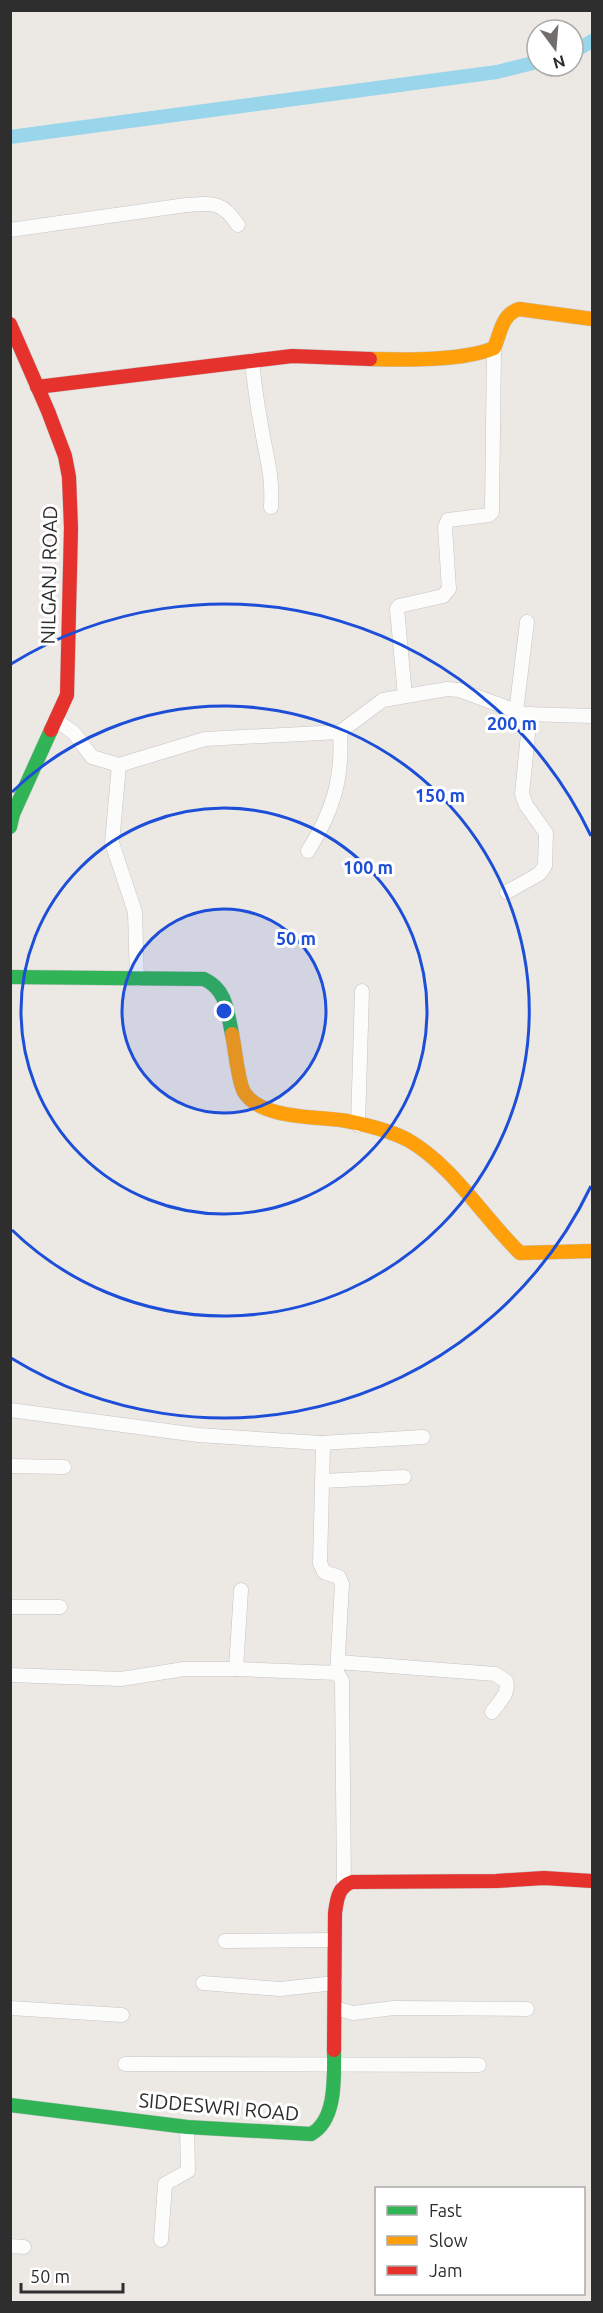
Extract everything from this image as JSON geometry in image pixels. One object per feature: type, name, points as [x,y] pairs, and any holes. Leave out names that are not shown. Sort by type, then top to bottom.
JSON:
[{"type":"street","points":[[10,230],[209,203],[225,208],[238,225]]},
{"type":"street","points":[[405,696],[397,609],[399,606],[447,593],[449,589],[445,527],[448,520],[489,515],[492,512],[494,348],[504,319],[513,310],[519,309],[592,319]]},
{"type":"street","name":"NILGANJ ROAD","points":[[10,324],[57,433],[69,477],[67,695],[13,814],[10,826]]},
{"type":"street","points":[[37,387],[292,356],[393,360],[479,354],[494,348]]},
{"type":"street","points":[[252,360],[261,428],[270,463],[271,507]]},
{"type":"street","points":[[507,892],[538,874],[545,866],[546,833],[526,805],[522,794],[527,622]]},
{"type":"street","points":[[56,720],[74,733],[92,757],[118,765],[205,739],[340,732],[383,700],[453,689],[523,713],[592,716]]},
{"type":"street","points":[[308,851],[327,817],[338,785],[340,732]]},
{"type":"street","points":[[118,765],[112,843],[135,912],[137,979]]},
{"type":"street","points":[[10,977],[204,979],[221,989],[225,999],[241,1083],[246,1096],[260,1106],[272,1111],[358,1125],[391,1133],[417,1145],[520,1253],[592,1251]]},
{"type":"street","points":[[358,1125],[362,991]]},
{"type":"street","points":[[10,1410],[198,1436],[321,1443],[423,1437]]},
{"type":"street","points":[[321,1443],[323,1447],[322,1481],[404,1477]]},
{"type":"street","points":[[10,1467],[64,1467]]},
{"type":"street","name":"SIDDESWRI ROAD","points":[[10,2105],[187,2127],[311,2134],[320,2129],[326,2120],[330,2109],[334,2064],[335,1913],[337,1896],[344,1885],[342,1682],[337,1668],[342,1584],[339,1577],[321,1569],[322,1481]]},
{"type":"street","points":[[236,1669],[241,1590]]},
{"type":"street","points":[[10,1607],[60,1607]]},
{"type":"street","points":[[10,1675],[127,1678],[176,1670],[337,1668],[495,1674],[506,1681],[508,1687],[492,1712]]},
{"type":"street","points":[[344,1885],[352,1882],[496,1881],[544,1878],[592,1881]]},
{"type":"street","points":[[225,1941],[335,1940]]},
{"type":"street","points":[[203,1983],[280,1989],[335,1983]]},
{"type":"street","points":[[10,2008],[122,2014]]},
{"type":"street","points":[[335,2008],[353,2013],[394,2008],[527,2009]]},
{"type":"street","points":[[125,2064],[479,2065]]},
{"type":"street","points":[[161,2240],[165,2184],[188,2171],[187,2127]]},
{"type":"waterway","points":[[585,45],[592,41]]},
{"type":"waterway","points":[[10,137],[497,72],[525,65]]},
{"type":"traffic: fast","points":[[10,827],[13,814],[51,730]]},
{"type":"traffic: fast","points":[[10,977],[204,979],[222,995],[232,1034]]},
{"type":"traffic: fast","points":[[10,2105],[187,2127],[311,2134],[326,2119],[330,2108],[334,2084],[334,2050]]},
{"type":"traffic: slow","points":[[370,359],[450,357],[494,348],[505,320],[519,309],[592,319]]},
{"type":"traffic: slow","points":[[232,1034],[238,1073],[244,1092],[263,1108],[291,1115],[355,1123],[401,1136],[439,1163],[520,1253],[592,1251]]},
{"type":"traffic: jam","points":[[10,324],[48,411],[65,456],[69,477],[71,528],[67,695],[51,730]]},
{"type":"traffic: jam","points":[[37,387],[292,356],[370,359]]},
{"type":"traffic: jam","points":[[334,2050],[335,1913],[339,1894],[347,1884],[352,1882],[496,1881],[544,1878],[592,1881]]}]
